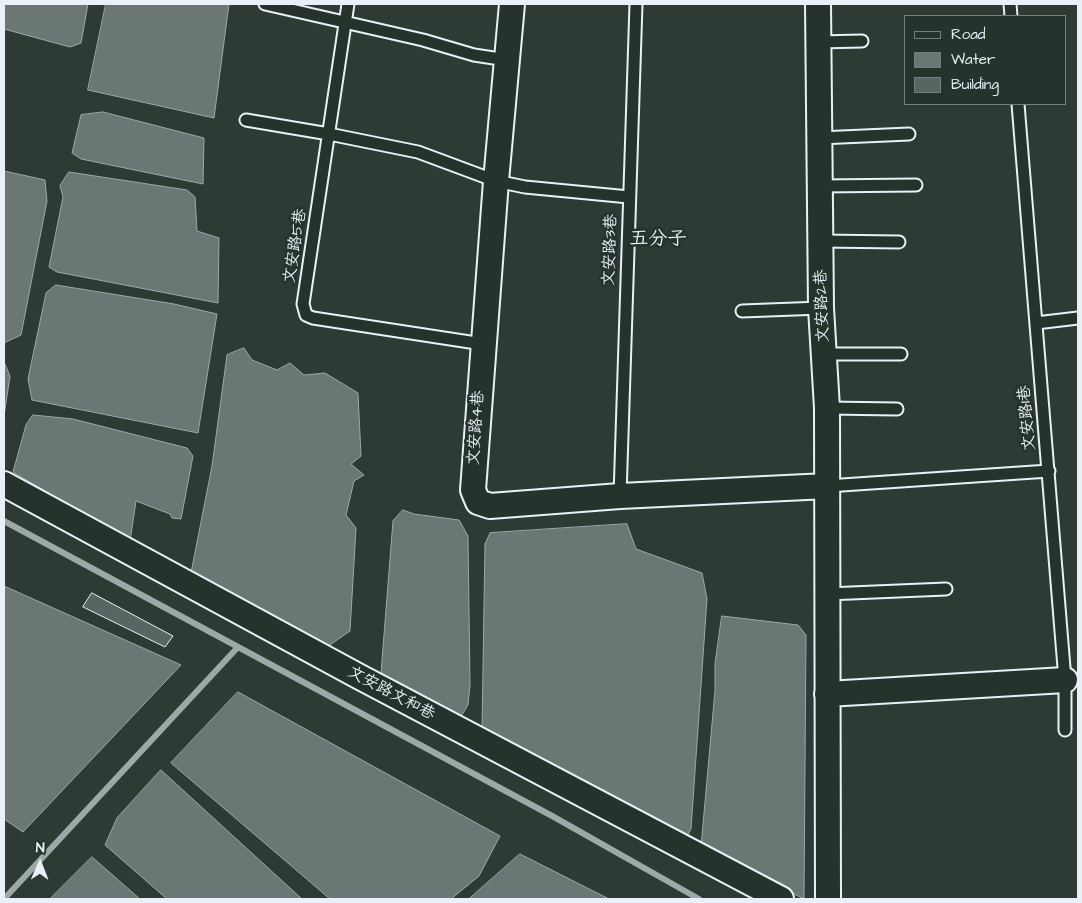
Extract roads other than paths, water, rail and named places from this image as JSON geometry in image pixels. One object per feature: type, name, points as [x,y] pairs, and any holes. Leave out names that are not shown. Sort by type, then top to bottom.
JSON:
[{"type":"street","name":"文安路4巷","points":[[512,4],[496,181],[473,490],[478,502],[490,506],[620,496],[828,486]]},
{"type":"street","name":"文安路2巷","points":[[818,4],[821,308],[827,408],[828,486],[828,899]]},
{"type":"street","name":"文安路文和巷","points":[[4,484],[366,681],[781,899]]},
{"type":"street","points":[[827,694],[1065,680]]},
{"type":"lane","points":[[265,4],[423,40],[474,55],[507,60]]},
{"type":"lane","name":"文安路5巷","points":[[348,4],[303,304],[306,315],[313,318],[483,344]]},
{"type":"lane","name":"文安路3巷","points":[[620,496],[636,4]]},
{"type":"lane","points":[[818,42],[862,41]]},
{"type":"lane","name":"文安路1巷","points":[[1018,105],[1065,680],[1065,730]]},
{"type":"lane","points":[[246,120],[418,152],[496,181],[525,188],[629,197]]},
{"type":"lane","points":[[819,138],[909,134]]},
{"type":"lane","points":[[820,186],[916,185]]},
{"type":"lane","points":[[821,242],[899,242]]},
{"type":"lane","points":[[742,311],[821,308]]},
{"type":"lane","points":[[1036,323],[1078,318]]},
{"type":"lane","points":[[824,354],[901,354]]},
{"type":"lane","points":[[827,408],[897,409]]},
{"type":"lane","points":[[828,486],[1049,471]]},
{"type":"lane","points":[[827,601],[946,589]]},
{"type":"water","points":[[4,4],[88,4],[81,43],[70,47],[4,29]]},
{"type":"water","points":[[106,4],[229,4],[214,118],[88,90]]},
{"type":"water","points":[[103,112],[204,138],[203,184],[81,159],[72,153],[81,115]]},
{"type":"water","points":[[4,171],[45,180],[47,201],[21,335],[4,343]]},
{"type":"water","points":[[69,172],[187,190],[195,197],[197,231],[219,238],[218,303],[57,272],[49,267],[63,197],[60,186]]},
{"type":"water","points":[[56,285],[174,304],[217,314],[198,433],[32,400],[28,379],[46,293]]},
{"type":"water","points":[[244,348],[252,360],[277,370],[290,363],[304,375],[325,373],[358,393],[361,456],[351,464],[364,475],[354,481],[346,515],[356,528],[350,631],[324,649],[190,578],[212,466],[227,355]]},
{"type":"water","points":[[4,362],[10,376],[4,416]]},
{"type":"water","points":[[33,415],[73,419],[187,448],[193,456],[181,519],[172,518],[170,514],[136,501],[130,541],[13,472],[26,425]]},
{"type":"water","points":[[403,510],[414,514],[459,520],[468,536],[470,685],[468,705],[460,718],[461,727],[381,673],[393,521]]},
{"type":"water","points":[[627,524],[636,549],[702,573],[707,599],[691,829],[684,842],[482,730],[485,544],[490,533]]},
{"type":"water","points":[[4,586],[181,665],[23,832],[4,819]]},
{"type":"water","points":[[722,616],[798,625],[806,635],[804,899],[701,847],[715,690],[715,664]]},
{"type":"water","points":[[238,692],[500,836],[479,876],[451,899],[330,899],[171,763]]},
{"type":"water","points":[[161,770],[302,899],[167,899],[105,845],[117,818]]},
{"type":"water","points":[[520,854],[609,899],[469,899]]},
{"type":"water","points":[[92,857],[140,899],[50,899]]},
{"type":"waterway","points":[[4,521],[554,817],[699,899]]},
{"type":"waterway","points":[[4,899],[238,647]]},
{"type":"district","name":"五分子","points":[[658,240]]}]
